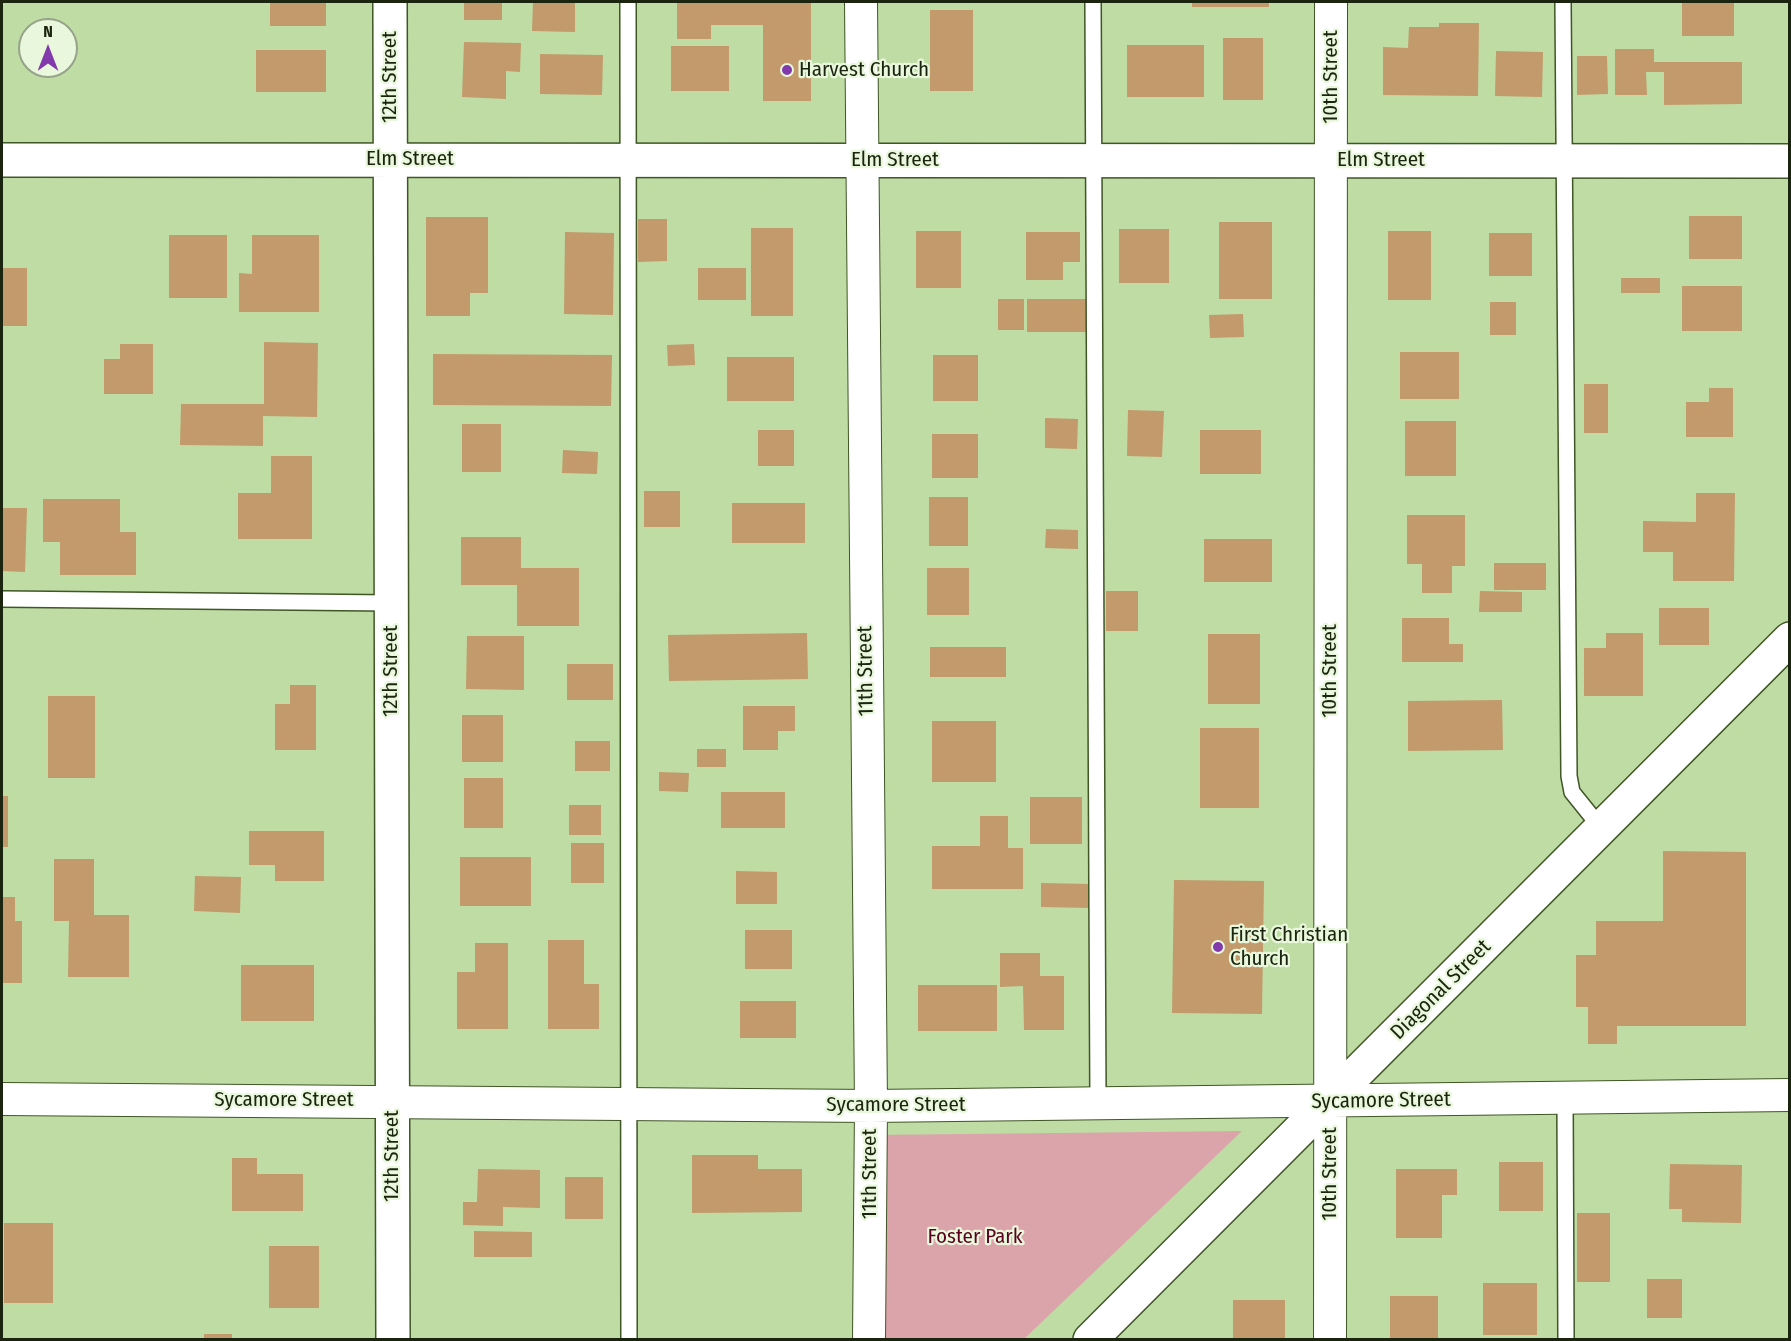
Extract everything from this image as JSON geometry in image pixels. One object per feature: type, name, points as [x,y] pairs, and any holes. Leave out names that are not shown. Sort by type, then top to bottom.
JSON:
[{"type":"main road","name":"12th Street","points":[[390,2],[393,1340]]},
{"type":"main road","name":"Elm Street","points":[[2,160],[1790,161]]},
{"type":"main road","name":"Diagonal Street","points":[[1090,1340],[1790,639]]},
{"type":"street","name":"11th Street","points":[[861,2],[871,1106],[869,1340]]},
{"type":"street","name":"10th Street","points":[[1330,1340],[1331,2]]},
{"type":"street","name":"Sycamore Street","points":[[2,1099],[871,1106],[1790,1095]]},
{"type":"lane","points":[[628,2],[629,1340]]},
{"type":"lane","points":[[1093,2],[1098,1104]]},
{"type":"lane","points":[[1563,2],[1569,776],[1572,792],[1601,828]]},
{"type":"lane","points":[[2,599],[391,603]]},
{"type":"lane","points":[[1565,1098],[1566,1340]]},
{"type":"green space","name":"Foster Park","points":[[1242,1131],[1024,1339],[869,1340],[871,1135]]},
{"type":"building","points":[[270,2],[326,2],[326,26],[270,26]]},
{"type":"building","points":[[464,2],[502,2],[502,20],[464,20]]},
{"type":"building","points":[[533,2],[575,2],[575,32],[532,31]]},
{"type":"building","name":"Harvest Church","points":[[677,2],[811,2],[811,101],[763,101],[763,25],[711,25],[711,39],[677,39]]},
{"type":"building","points":[[1192,2],[1269,2],[1269,7],[1192,7]]},
{"type":"building","points":[[1682,2],[1734,2],[1734,36],[1682,36]]},
{"type":"building","points":[[930,10],[973,10],[973,91],[930,91]]},
{"type":"building","points":[[1439,23],[1479,23],[1478,96],[1383,95],[1383,47],[1408,48],[1409,27],[1439,27]]},
{"type":"building","points":[[1223,38],[1263,38],[1263,100],[1223,100]]},
{"type":"building","points":[[464,42],[521,43],[520,72],[506,71],[506,99],[462,97]]},
{"type":"building","points":[[1127,45],[1204,45],[1204,97],[1127,97]]},
{"type":"building","points":[[671,46],[729,46],[729,91],[671,91]]},
{"type":"building","points":[[1615,49],[1654,49],[1654,62],[1742,62],[1742,104],[1664,105],[1664,72],[1646,72],[1647,95],[1615,95]]},
{"type":"building","points":[[256,50],[326,50],[326,92],[256,92]]},
{"type":"building","points":[[1496,51],[1543,52],[1542,97],[1495,96]]},
{"type":"building","points":[[540,54],[603,55],[602,95],[540,94]]},
{"type":"building","points":[[1577,56],[1607,56],[1608,94],[1577,95]]},
{"type":"building","points":[[1689,216],[1742,216],[1742,259],[1689,259]]},
{"type":"building","points":[[426,217],[488,217],[488,293],[470,293],[470,316],[426,316]]},
{"type":"building","points":[[638,219],[667,219],[667,261],[638,262]]},
{"type":"building","points":[[1219,222],[1272,222],[1272,299],[1219,299]]},
{"type":"building","points":[[751,228],[793,228],[793,316],[751,316]]},
{"type":"building","points":[[1119,229],[1169,229],[1169,283],[1119,283]]},
{"type":"building","points":[[916,231],[961,231],[961,288],[916,288]]},
{"type":"building","points":[[1388,231],[1431,231],[1431,300],[1388,300]]},
{"type":"building","points":[[565,232],[614,233],[613,315],[564,314]]},
{"type":"building","points":[[1026,232],[1080,232],[1080,262],[1063,262],[1063,280],[1026,280]]},
{"type":"building","points":[[1489,233],[1532,233],[1532,276],[1489,276]]},
{"type":"building","points":[[169,235],[227,235],[227,298],[169,298]]},
{"type":"building","points":[[252,235],[319,235],[319,312],[239,312],[239,273],[252,274]]},
{"type":"building","points":[[2,268],[27,268],[27,326],[2,326]]},
{"type":"building","points":[[698,268],[746,268],[746,300],[698,300]]},
{"type":"building","points":[[1621,278],[1660,278],[1660,293],[1621,293]]},
{"type":"building","points":[[1682,286],[1742,286],[1742,331],[1682,331]]},
{"type":"building","points":[[998,299],[1024,299],[1024,330],[998,330]]},
{"type":"building","points":[[1027,299],[1089,299],[1089,332],[1027,332]]},
{"type":"building","points":[[1490,302],[1516,302],[1516,335],[1490,335]]},
{"type":"building","points":[[1243,314],[1244,337],[1210,338],[1209,315]]},
{"type":"building","points":[[264,342],[318,343],[317,417],[263,416],[263,446],[180,445],[181,404],[264,404]]},
{"type":"building","points":[[120,344],[153,344],[153,394],[104,394],[104,359],[120,359]]},
{"type":"building","points":[[694,344],[695,365],[668,366],[667,345]]},
{"type":"building","points":[[1400,352],[1459,352],[1459,399],[1400,399]]},
{"type":"building","points":[[433,354],[612,355],[611,406],[433,405]]},
{"type":"building","points":[[933,355],[978,355],[978,401],[933,401]]},
{"type":"building","points":[[727,357],[794,357],[794,401],[727,401]]},
{"type":"building","points":[[1584,384],[1608,384],[1608,433],[1584,433]]},
{"type":"building","points":[[1709,388],[1733,388],[1733,437],[1686,437],[1686,402],[1709,402]]},
{"type":"building","points":[[1128,410],[1164,411],[1162,457],[1127,456]]},
{"type":"building","points":[[1045,418],[1078,419],[1077,449],[1045,448]]},
{"type":"building","points":[[1405,421],[1456,421],[1456,476],[1405,476]]},
{"type":"building","points":[[462,424],[501,424],[501,472],[462,472]]},
{"type":"building","points":[[758,430],[794,430],[794,466],[758,466]]},
{"type":"building","points":[[1200,430],[1261,430],[1261,474],[1200,474]]},
{"type":"building","points":[[932,434],[978,434],[978,478],[932,478]]},
{"type":"building","points":[[563,450],[598,452],[597,474],[562,473]]},
{"type":"building","points":[[271,456],[312,456],[312,539],[238,539],[238,493],[271,493]]},
{"type":"building","points":[[644,491],[680,491],[680,527],[644,527]]},
{"type":"building","points":[[1696,493],[1735,493],[1734,581],[1673,581],[1673,552],[1643,552],[1643,521],[1696,522]]},
{"type":"building","points":[[929,497],[968,497],[968,546],[929,546]]},
{"type":"building","points":[[43,499],[120,499],[120,532],[136,532],[136,575],[60,575],[60,542],[43,542]]},
{"type":"building","points":[[732,503],[805,503],[805,543],[732,543]]},
{"type":"building","points":[[2,508],[27,508],[25,572],[2,571]]},
{"type":"building","points":[[1407,515],[1465,515],[1465,566],[1452,566],[1452,593],[1422,593],[1422,564],[1407,564]]},
{"type":"building","points":[[1046,529],[1078,530],[1078,549],[1045,548]]},
{"type":"building","points":[[461,537],[521,537],[521,568],[579,568],[579,626],[517,626],[517,585],[461,585]]},
{"type":"building","points":[[1204,539],[1272,539],[1272,582],[1204,582]]},
{"type":"building","points":[[1494,563],[1546,563],[1546,590],[1494,590]]},
{"type":"building","points":[[927,568],[969,568],[969,615],[927,615]]},
{"type":"building","points":[[1106,591],[1138,591],[1138,631],[1106,631]]},
{"type":"building","points":[[1480,591],[1522,592],[1522,612],[1479,612]]},
{"type":"building","points":[[1659,608],[1709,608],[1709,645],[1659,645]]},
{"type":"building","points":[[1402,618],[1449,618],[1449,644],[1463,644],[1463,662],[1402,662]]},
{"type":"building","points":[[807,633],[808,679],[669,681],[668,635]]},
{"type":"building","points":[[1606,633],[1643,633],[1643,696],[1584,696],[1584,648],[1606,648]]},
{"type":"building","points":[[1208,634],[1260,634],[1260,704],[1208,704]]},
{"type":"building","points":[[467,636],[524,636],[524,690],[466,689]]},
{"type":"building","points":[[930,647],[1006,647],[1006,677],[930,677]]},
{"type":"building","points":[[567,664],[613,664],[613,700],[567,700]]},
{"type":"building","points":[[290,685],[316,685],[316,750],[275,750],[275,704],[290,704]]},
{"type":"building","points":[[48,696],[95,696],[95,778],[48,778]]},
{"type":"building","points":[[1502,700],[1503,750],[1408,751],[1408,701]]},
{"type":"building","points":[[743,706],[795,706],[795,731],[778,731],[778,750],[743,750]]},
{"type":"building","points":[[462,715],[503,715],[503,762],[462,762]]},
{"type":"building","points":[[932,721],[996,721],[996,782],[932,782]]},
{"type":"building","points":[[1200,728],[1259,728],[1259,808],[1200,808]]},
{"type":"building","points":[[575,741],[610,741],[610,771],[575,771]]},
{"type":"building","points":[[697,749],[726,749],[726,767],[697,767]]},
{"type":"building","points":[[659,772],[689,773],[688,792],[659,791]]},
{"type":"building","points":[[464,778],[503,778],[503,828],[464,828]]},
{"type":"building","points":[[721,792],[785,792],[785,828],[721,828]]},
{"type":"building","points":[[2,796],[8,796],[8,847],[2,847]]},
{"type":"building","points":[[1030,797],[1082,797],[1082,844],[1030,844]]},
{"type":"building","points":[[569,805],[601,805],[601,835],[569,835]]},
{"type":"building","points":[[980,816],[1008,816],[1008,848],[1023,848],[1023,889],[932,889],[932,846],[980,846]]},
{"type":"building","points":[[249,831],[324,831],[324,881],[275,881],[275,865],[249,865]]},
{"type":"building","points":[[571,843],[604,843],[604,883],[571,883]]},
{"type":"building","points":[[1663,851],[1746,852],[1746,1026],[1617,1026],[1617,1044],[1588,1044],[1588,1007],[1576,1007],[1576,955],[1596,955],[1596,921],[1663,921]]},
{"type":"building","points":[[460,857],[531,857],[531,906],[460,906]]},
{"type":"building","points":[[54,859],[94,859],[94,915],[129,915],[129,977],[68,977],[69,921],[54,921]]},
{"type":"building","points":[[736,871],[777,872],[777,904],[736,904]]},
{"type":"building","points":[[195,876],[241,877],[240,913],[194,911]]},
{"type":"building","name":"First Christian Church","points":[[1174,880],[1264,881],[1262,1014],[1172,1013]]},
{"type":"building","points":[[1041,883],[1090,884],[1090,908],[1041,907]]},
{"type":"building","points":[[2,897],[15,897],[15,921],[22,921],[22,983],[2,983]]},
{"type":"building","points":[[745,930],[792,930],[792,969],[745,969]]},
{"type":"building","points":[[548,940],[584,940],[584,984],[599,984],[599,1029],[548,1029]]},
{"type":"building","points":[[475,943],[508,943],[508,1029],[457,1029],[457,972],[475,972]]},
{"type":"building","points":[[1000,953],[1040,953],[1040,976],[1064,976],[1064,1030],[1024,1030],[1023,986],[1000,987]]},
{"type":"building","points":[[241,965],[314,965],[314,1021],[241,1021]]},
{"type":"building","points":[[918,985],[997,985],[997,1031],[918,1031]]},
{"type":"building","points":[[740,1001],[796,1001],[796,1038],[740,1038]]},
{"type":"building","points":[[692,1155],[758,1155],[758,1169],[802,1169],[802,1212],[692,1213]]},
{"type":"building","points":[[232,1158],[257,1158],[257,1174],[303,1174],[303,1211],[232,1211]]},
{"type":"building","points":[[1499,1162],[1543,1162],[1543,1211],[1499,1211]]},
{"type":"building","points":[[1670,1164],[1742,1165],[1741,1223],[1682,1222],[1682,1209],[1669,1209]]},
{"type":"building","points":[[478,1169],[540,1170],[540,1208],[503,1207],[503,1226],[463,1225],[463,1202],[477,1202]]},
{"type":"building","points":[[1396,1169],[1457,1169],[1457,1195],[1442,1195],[1442,1238],[1396,1238]]},
{"type":"building","points":[[565,1177],[603,1177],[603,1219],[565,1219]]},
{"type":"building","points":[[1577,1213],[1610,1213],[1610,1282],[1577,1282]]},
{"type":"building","points":[[4,1223],[53,1223],[53,1303],[4,1303]]},
{"type":"building","points":[[474,1231],[532,1232],[532,1257],[474,1257]]},
{"type":"building","points":[[269,1246],[319,1246],[319,1308],[269,1308]]},
{"type":"building","points":[[1647,1279],[1682,1279],[1682,1318],[1647,1318]]},
{"type":"building","points":[[1483,1283],[1537,1283],[1537,1335],[1483,1335]]},
{"type":"building","points":[[1390,1296],[1438,1296],[1438,1340],[1390,1340]]},
{"type":"building","points":[[1233,1300],[1285,1300],[1285,1340],[1233,1340]]},
{"type":"building","points":[[204,1334],[232,1334],[232,1340],[204,1340]]},
{"type":"place","name":"Harvest Church","points":[[787,70]]},
{"type":"place","name":"First Christian Church","points":[[1218,947]]}]
